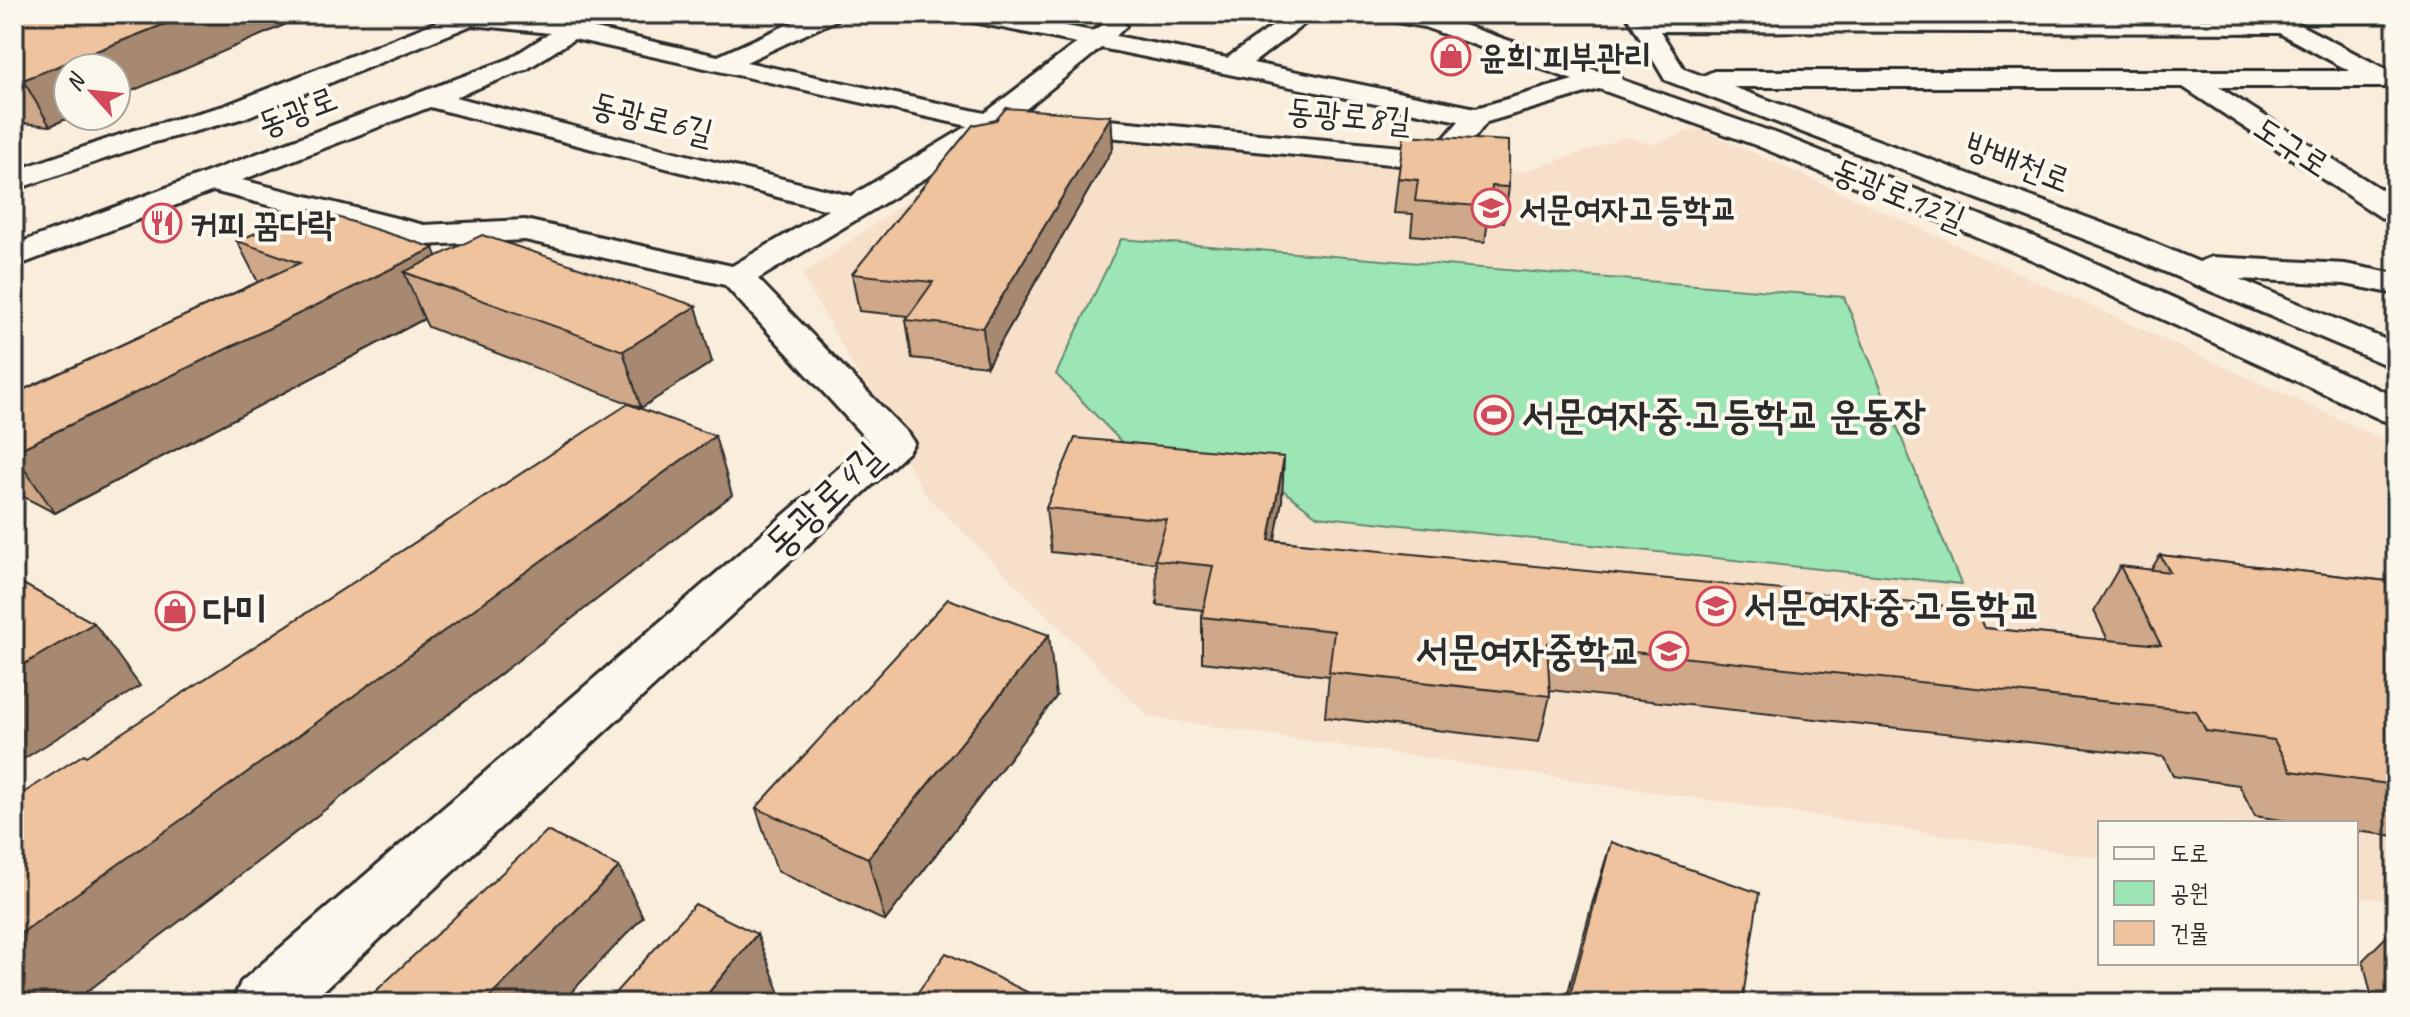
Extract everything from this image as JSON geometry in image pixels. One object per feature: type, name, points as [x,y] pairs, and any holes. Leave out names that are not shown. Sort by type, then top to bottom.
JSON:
[{"type":"street","name":"동광로8길","points":[[427,14],[581,24],[720,64],[994,120],[1442,160],[1477,116]]},
{"type":"street","points":[[720,64],[830,14]]},
{"type":"street","points":[[968,14],[1477,116],[1603,80],[1677,71],[2390,82]]},
{"type":"street","points":[[212,182],[424,235],[525,230],[737,277],[970,139],[1128,14]]},
{"type":"street","points":[[1233,66],[1305,14]]},
{"type":"street","name":"동광로12길","points":[[1389,14],[1429,21],[1768,140],[2045,253],[2396,412]]},
{"type":"street","points":[[2261,14],[2390,82]]},
{"type":"street","points":[[14,181],[141,137],[234,112],[468,18]]},
{"type":"street","points":[[1641,19],[1677,71]]},
{"type":"street","points":[[1641,19],[2284,26]]},
{"type":"street","name":"동광로","points":[[23,246],[212,182],[518,64],[581,24]]},
{"type":"street","name":"방배천로","points":[[1677,71],[2177,265],[2396,358]]},
{"type":"street","name":"도구로","points":[[2189,79],[2396,213]]},
{"type":"street","name":"동광로6길","points":[[430,99],[855,207]]},
{"type":"street","points":[[2177,265],[2345,274],[2396,284]]},
{"type":"street","name":"동광로4길","points":[[264,1003],[893,443],[737,277]]},
{"type":"shaded area","name":"서문여자중·고등학교","points":[[1012,128],[1522,172],[1628,137],[1651,145],[1699,128],[2396,445],[2396,902],[2358,896],[2358,821],[2098,821],[2098,858],[1149,717],[925,494],[802,275]]},
{"type":"green space","points":[[2270,14],[2396,14],[2396,24],[2289,24]]},
{"type":"green space","name":"서문여자중.고등학교 운동장","points":[[1121,239],[1844,297],[1961,584],[1317,516],[1268,479],[1136,457],[1056,374]]},
{"type":"building","points":[[14,14],[190,14],[94,52],[52,52],[52,69],[23,80],[14,78]]},
{"type":"building","points":[[1006,108],[1111,116],[983,328],[906,320],[933,282],[852,274],[973,125],[996,120]]},
{"type":"building","points":[[1404,135],[1509,141],[1509,187],[1492,186],[1490,207],[1415,201],[1418,180],[1398,178]]},
{"type":"building","points":[[312,209],[434,248],[14,452],[14,394],[300,263],[237,241]]},
{"type":"building","points":[[482,235],[696,306],[623,351],[404,272]]},
{"type":"building","points":[[628,404],[715,436],[14,938],[14,799],[84,754],[86,756]]},
{"type":"building","points":[[1075,438],[1284,457],[1269,540],[1975,609],[1984,628],[2161,645],[2120,566],[2170,572],[2160,555],[2396,582],[2396,785],[2291,771],[2274,740],[2206,731],[2196,711],[1547,643],[1550,696],[1329,672],[1334,631],[1202,617],[1213,566],[1155,560],[1167,520],[1046,508]]},
{"type":"building","points":[[14,579],[94,623],[14,670]]},
{"type":"building","points":[[948,599],[1049,635],[868,858],[756,808]]},
{"type":"building","points":[[547,831],[619,867],[484,1003],[363,1003]]},
{"type":"building","points":[[1611,842],[1759,893],[1742,1003],[1568,1003]]},
{"type":"building","points":[[695,904],[757,934],[700,1003],[606,1003]]},
{"type":"building","points":[[946,953],[1050,1003],[910,1003]]},
{"type":"place","name":"윤희 피부관리","points":[[1451,56]]},
{"type":"place","name":"서문여자고등학교","points":[[1491,208]]},
{"type":"place","name":"커피 꿈다락","points":[[162,223]]},
{"type":"place","name":"서문여자중.고등학교 운동장","points":[[1494,415]]},
{"type":"place","name":"서문여자중·고등학교","points":[[1716,606]]},
{"type":"place","name":"다미","points":[[175,611]]},
{"type":"place","name":"서문여자중학교","points":[[1669,651]]}]
